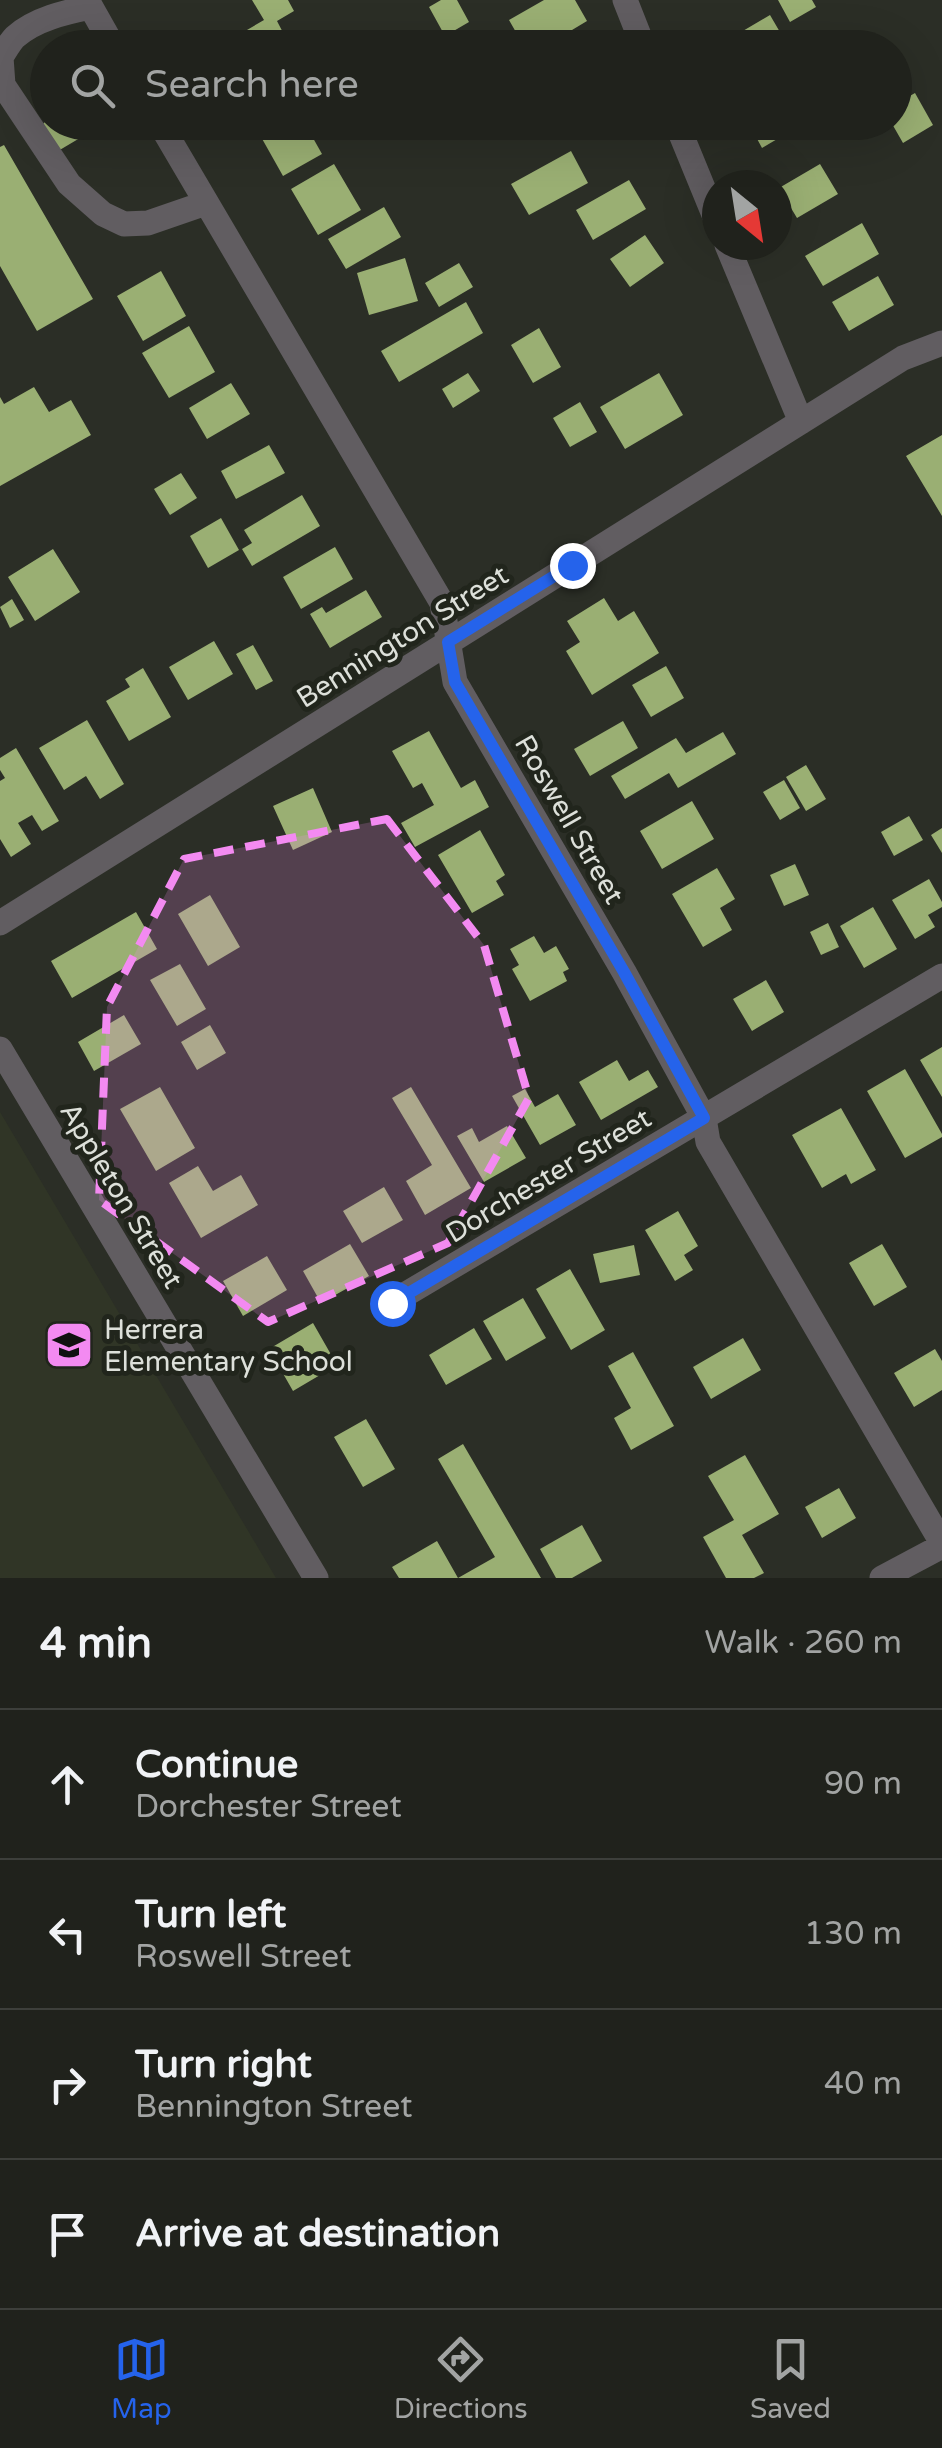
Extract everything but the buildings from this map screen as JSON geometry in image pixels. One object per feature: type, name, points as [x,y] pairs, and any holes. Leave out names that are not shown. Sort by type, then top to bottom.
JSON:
[{"type":"street","points":[[625,0],[637,30]]},
{"type":"street","points":[[30,126],[3,85],[1,56],[15,37],[38,23],[89,4],[104,30]]},
{"type":"street","points":[[40,140],[69,184],[103,214],[124,224],[148,223],[206,203]]},
{"type":"street","name":"Roswell Street","points":[[169,140],[442,603],[455,682],[624,972],[704,1118],[708,1142],[942,1544]]},
{"type":"street","points":[[683,140],[702,185]]},
{"type":"street","points":[[732,260],[801,422]]},
{"type":"street","name":"Bennington Street","points":[[0,923],[903,358],[942,343]]},
{"type":"street","name":"Dorchester Street","points":[[392,1303],[942,976]]},
{"type":"street","name":"Appleton Street","points":[[0,1049],[316,1578]]},
{"type":"street","points":[[882,1578],[942,1544]]},
{"type":"highlighted area","points":[[387,819],[484,945],[529,1098],[448,1243],[268,1322],[99,1200],[107,1007],[184,859]]},
{"type":"shaded area","name":"Herrera Elementary School","points":[[0,1112],[276,1578],[0,1578]]},
{"type":"place","name":"Herrera Elementary School","points":[[69,1345]]},
{"type":"route","points":[[392,1303],[704,1118],[455,682],[448,642],[572,565]]}]
